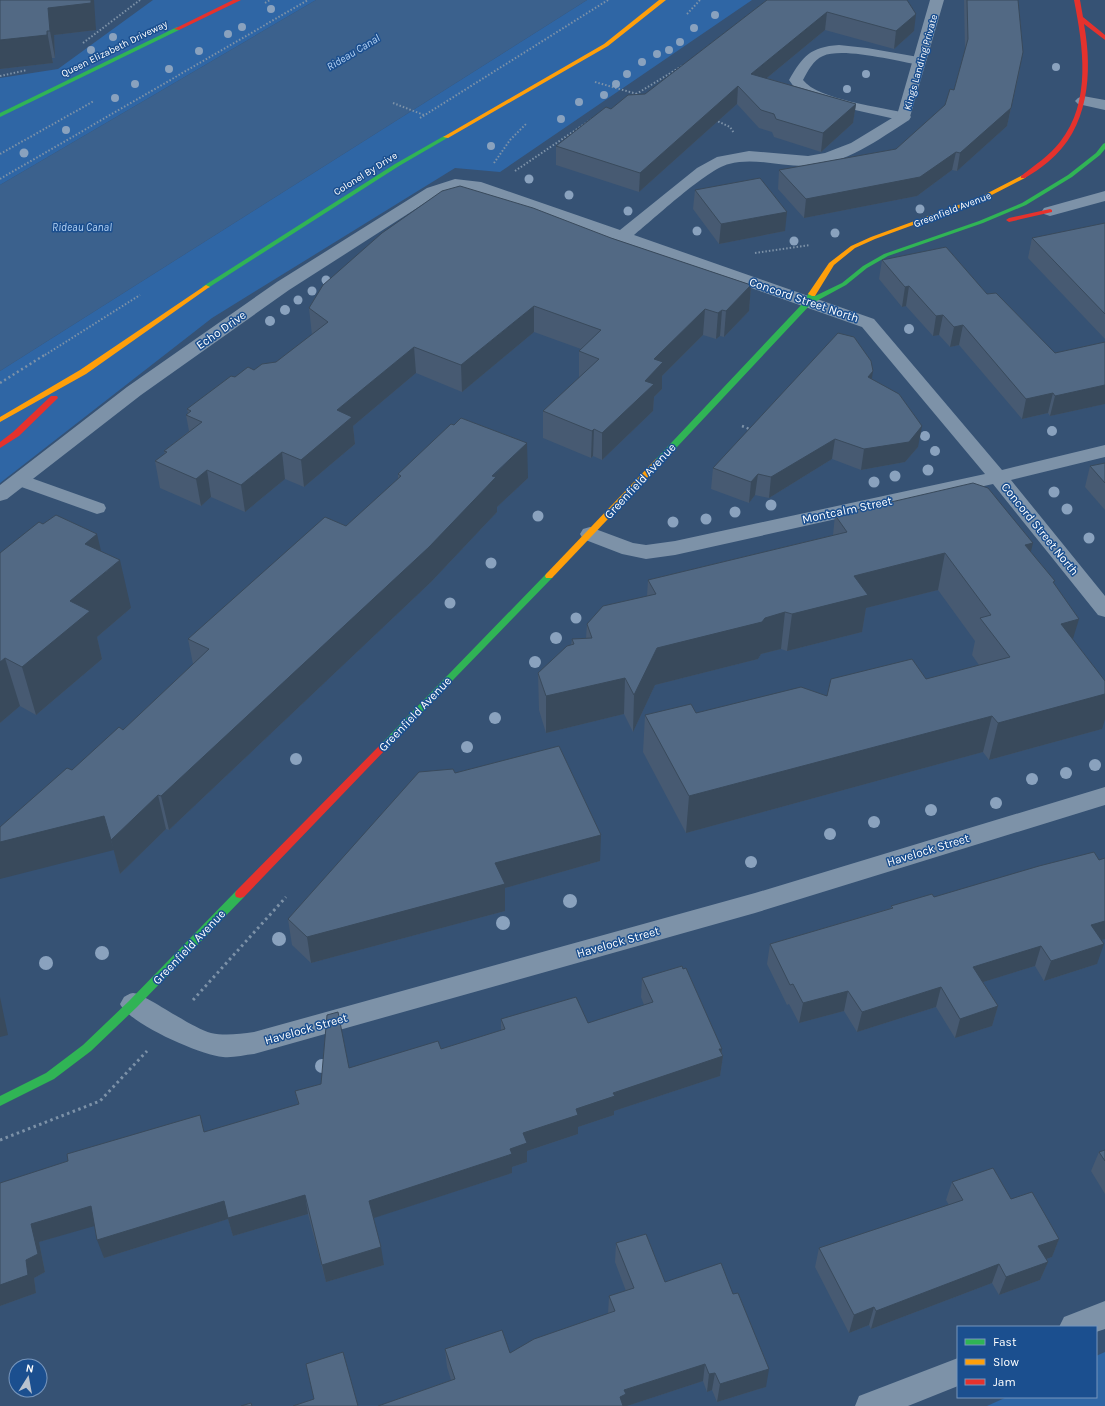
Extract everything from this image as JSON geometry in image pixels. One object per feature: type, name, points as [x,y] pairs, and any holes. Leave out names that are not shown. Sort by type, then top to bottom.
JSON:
[{"type":"main road","name":"Queen Elizabeth Driveway","points":[[0,116],[238,0]]},
{"type":"main road","name":"Colonel By Drive","points":[[0,420],[83,372],[185,300],[397,165],[606,45],[664,0]]},
{"type":"main road","name":"Greenfield Avenue","points":[[0,1101],[37,1083],[72,1060],[104,1032],[132,1004],[590,534],[808,302],[828,267],[846,252],[880,236],[991,195],[1011,184],[1036,166],[1060,145],[1076,122],[1083,101],[1085,65],[1081,18],[1077,0]]},
{"type":"main road","points":[[1081,18],[1105,38]]},
{"type":"main road","name":"Greenfield Avenue","points":[[808,302],[844,284],[865,267],[886,255],[1005,212],[1040,194],[1070,176],[1098,154],[1105,145]]},
{"type":"main road","points":[[955,231],[1050,211]]},
{"type":"main road","name":"Colonel By Drive","points":[[0,446],[16,434],[83,372]]},
{"type":"street","name":"Kings Landing Private","points":[[622,237],[703,171],[723,160],[749,156],[808,161],[829,157],[857,146],[904,118],[937,0]]},
{"type":"street","points":[[1083,101],[1105,104]]},
{"type":"street","name":"Concord Street North","points":[[455,184],[481,187],[868,323],[998,477],[1105,610]]},
{"type":"street","name":"Echo Drive","points":[[0,495],[134,391],[283,286],[433,191],[455,184]]},
{"type":"street","points":[[1050,211],[1105,196]]},
{"type":"street","name":"Montcalm Street","points":[[590,534],[629,549],[646,552],[675,548],[1105,452]]},
{"type":"street","name":"Havelock Street","points":[[132,1004],[170,1026],[198,1039],[223,1046],[254,1043],[755,903],[1105,796]]},
{"type":"street","points":[[1077,1326],[1105,1315]]},
{"type":"street","points":[[870,1406],[957,1372]]},
{"type":"lane","points":[[904,118],[820,98],[802,88],[796,80],[806,63],[818,53],[835,49],[919,61]]},
{"type":"lane","points":[[20,480],[97,508]]},
{"type":"path","points":[[80,45],[140,0]]},
{"type":"path","points":[[0,179],[308,0]]},
{"type":"path","points":[[632,97],[684,64]]},
{"type":"path","points":[[0,76],[29,70]]},
{"type":"path","points":[[592,81],[643,96]]},
{"type":"path","points":[[393,103],[424,115]]},
{"type":"path","points":[[510,174],[595,117]]},
{"type":"path","points":[[714,120],[730,127],[749,156]]},
{"type":"path","points":[[750,254],[811,245]]},
{"type":"path","points":[[742,426],[756,431]]},
{"type":"path","points":[[0,1140],[100,1101],[289,894]]},
{"type":"shaded area","points":[[153,0],[316,0],[0,185],[0,78],[58,69]]},
{"type":"shaded area","points":[[587,0],[752,0],[500,172],[455,168],[212,318],[0,483],[0,371]]},
{"type":"shaded area","points":[[1105,1352],[1105,1406],[987,1406],[1005,1398],[1097,1398],[1097,1356]]},
{"type":"water","name":"Rideau Canal","points":[[316,0],[587,0],[0,371],[0,185]]},
{"type":"building","points":[[0,0],[91,0],[91,3],[48,8],[50,31],[47,31],[47,35],[0,40]]},
{"type":"building","points":[[767,0],[907,0],[916,14],[896,31],[827,12],[751,74],[856,104],[823,133],[776,119],[774,114],[761,110],[738,86],[640,173],[556,146],[606,107],[611,109],[628,95],[645,94]]},
{"type":"building","points":[[967,0],[1018,0],[1023,52],[1011,108],[960,153],[956,152],[920,177],[806,199],[779,170],[896,149],[945,105],[950,89],[954,90],[968,39]]},
{"type":"building","points":[[760,178],[787,212],[721,224],[695,190]]},
{"type":"building","points":[[460,186],[533,208],[611,238],[751,285],[726,311],[722,310],[718,313],[705,309],[654,359],[663,362],[645,381],[654,384],[602,433],[594,429],[592,431],[543,411],[599,359],[579,351],[601,330],[534,306],[461,365],[414,347],[337,410],[352,417],[301,460],[282,452],[241,485],[207,470],[196,479],[155,461],[167,452],[164,451],[202,422],[186,415],[191,411],[187,409],[231,376],[235,377],[248,367],[254,370],[262,364],[276,362],[328,322],[309,308],[323,285],[382,233],[442,191]]},
{"type":"building","points":[[1105,223],[1105,314],[1032,238]]},
{"type":"building","points":[[946,247],[987,294],[996,293],[1055,353],[1105,342],[1105,385],[1055,396],[1053,393],[1026,399],[963,325],[954,327],[943,315],[936,316],[909,286],[905,287],[882,260]]},
{"type":"building","points":[[838,333],[854,337],[871,361],[873,371],[868,377],[899,394],[922,426],[909,442],[864,449],[835,439],[771,477],[758,474],[751,482],[713,468]]},
{"type":"building","points":[[461,418],[527,443],[492,476],[496,477],[429,547],[161,796],[158,795],[111,840],[104,816],[0,842],[0,827],[67,768],[72,770],[119,727],[123,730],[209,649],[188,639],[325,517],[346,526],[401,476],[398,474],[451,424],[454,425]]},
{"type":"building","points":[[1105,463],[1105,483],[1090,466]]},
{"type":"building","points":[[973,483],[988,488],[1033,543],[1025,545],[1055,581],[1053,582],[1079,619],[1061,624],[1105,681],[1105,694],[998,723],[992,716],[689,796],[645,715],[691,704],[696,713],[801,687],[827,696],[831,679],[912,659],[926,679],[1010,657],[980,618],[991,615],[945,553],[854,576],[868,595],[792,614],[785,612],[765,618],[762,622],[657,648],[634,695],[625,678],[546,696],[538,673],[567,646],[574,644],[572,639],[592,638],[587,624],[603,606],[656,594],[648,580],[847,532],[835,515]]},
{"type":"building","points":[[56,515],[97,534],[85,544],[120,560],[70,601],[90,611],[22,667],[5,658],[0,662],[0,553],[39,522],[43,524]]},
{"type":"building","points":[[559,746],[601,835],[495,863],[505,884],[307,937],[288,919],[419,772],[453,769],[455,773]]},
{"type":"building","points":[[1094,852],[1099,860],[1105,858],[1105,921],[1091,925],[1104,944],[1051,961],[1041,946],[973,967],[998,1006],[960,1019],[941,987],[862,1012],[848,991],[803,1003],[793,984],[790,985],[770,944],[893,908],[891,906],[932,894],[934,897],[1039,866]]},
{"type":"building","points":[[682,966],[683,969],[686,968],[722,1049],[719,1049],[723,1056],[613,1093],[615,1096],[576,1109],[578,1115],[523,1133],[527,1143],[510,1149],[512,1154],[369,1201],[381,1247],[322,1265],[305,1195],[228,1218],[224,1201],[97,1240],[91,1206],[31,1224],[38,1254],[26,1260],[28,1275],[0,1285],[0,1183],[68,1161],[67,1154],[200,1115],[204,1132],[299,1104],[295,1091],[321,1084],[327,1015],[338,1012],[349,1068],[438,1041],[441,1049],[505,1029],[501,1019],[576,997],[588,1023],[653,1002],[642,978]]},
{"type":"building","points":[[1105,1150],[1105,1161],[1099,1152]]},
{"type":"building","points":[[993,1168],[1011,1199],[1032,1192],[1059,1239],[1038,1246],[1048,1262],[1006,1277],[999,1264],[876,1311],[874,1307],[854,1315],[819,1248],[963,1200],[952,1182]]},
{"type":"building","points":[[646,1234],[665,1282],[721,1263],[733,1294],[738,1293],[769,1369],[720,1384],[715,1373],[709,1374],[705,1364],[624,1390],[626,1394],[620,1397],[623,1406],[378,1406],[455,1379],[445,1349],[502,1330],[510,1353],[534,1339],[615,1311],[609,1296],[634,1288],[616,1243]]},
{"type":"building","points":[[343,1352],[358,1406],[293,1406],[314,1399],[306,1364]]},
{"type":"building","points":[[251,1403],[252,1406],[241,1406]]},
{"type":"traffic: fast","points":[[0,115],[177,29]]},
{"type":"traffic: fast","points":[[206,287],[397,165],[446,137]]},
{"type":"traffic: fast","points":[[808,302],[844,284],[865,267],[886,255],[981,222],[1024,204],[1070,176],[1098,154],[1105,145]]},
{"type":"traffic: fast","points":[[659,461],[808,302],[812,294]]},
{"type":"traffic: fast","points":[[385,745],[549,576]]},
{"type":"traffic: fast","points":[[0,1101],[50,1076],[87,1048],[133,1004],[240,894]]},
{"type":"traffic: slow","points":[[446,137],[606,45],[663,0]]},
{"type":"traffic: slow","points":[[812,294],[831,264],[853,247],[873,238],[982,198],[1023,177]]},
{"type":"traffic: slow","points":[[0,420],[83,372],[206,287]]},
{"type":"traffic: slow","points":[[549,576],[659,461]]},
{"type":"traffic: jam","points":[[177,29],[238,0]]},
{"type":"traffic: jam","points":[[1023,177],[1046,161],[1064,142],[1075,122],[1082,100],[1085,76],[1085,52],[1077,0]]},
{"type":"traffic: jam","points":[[1081,18],[1105,38]]},
{"type":"traffic: jam","points":[[1009,220],[1050,211]]},
{"type":"traffic: jam","points":[[0,446],[16,434],[54,398]]},
{"type":"traffic: jam","points":[[240,894],[385,745]]}]
